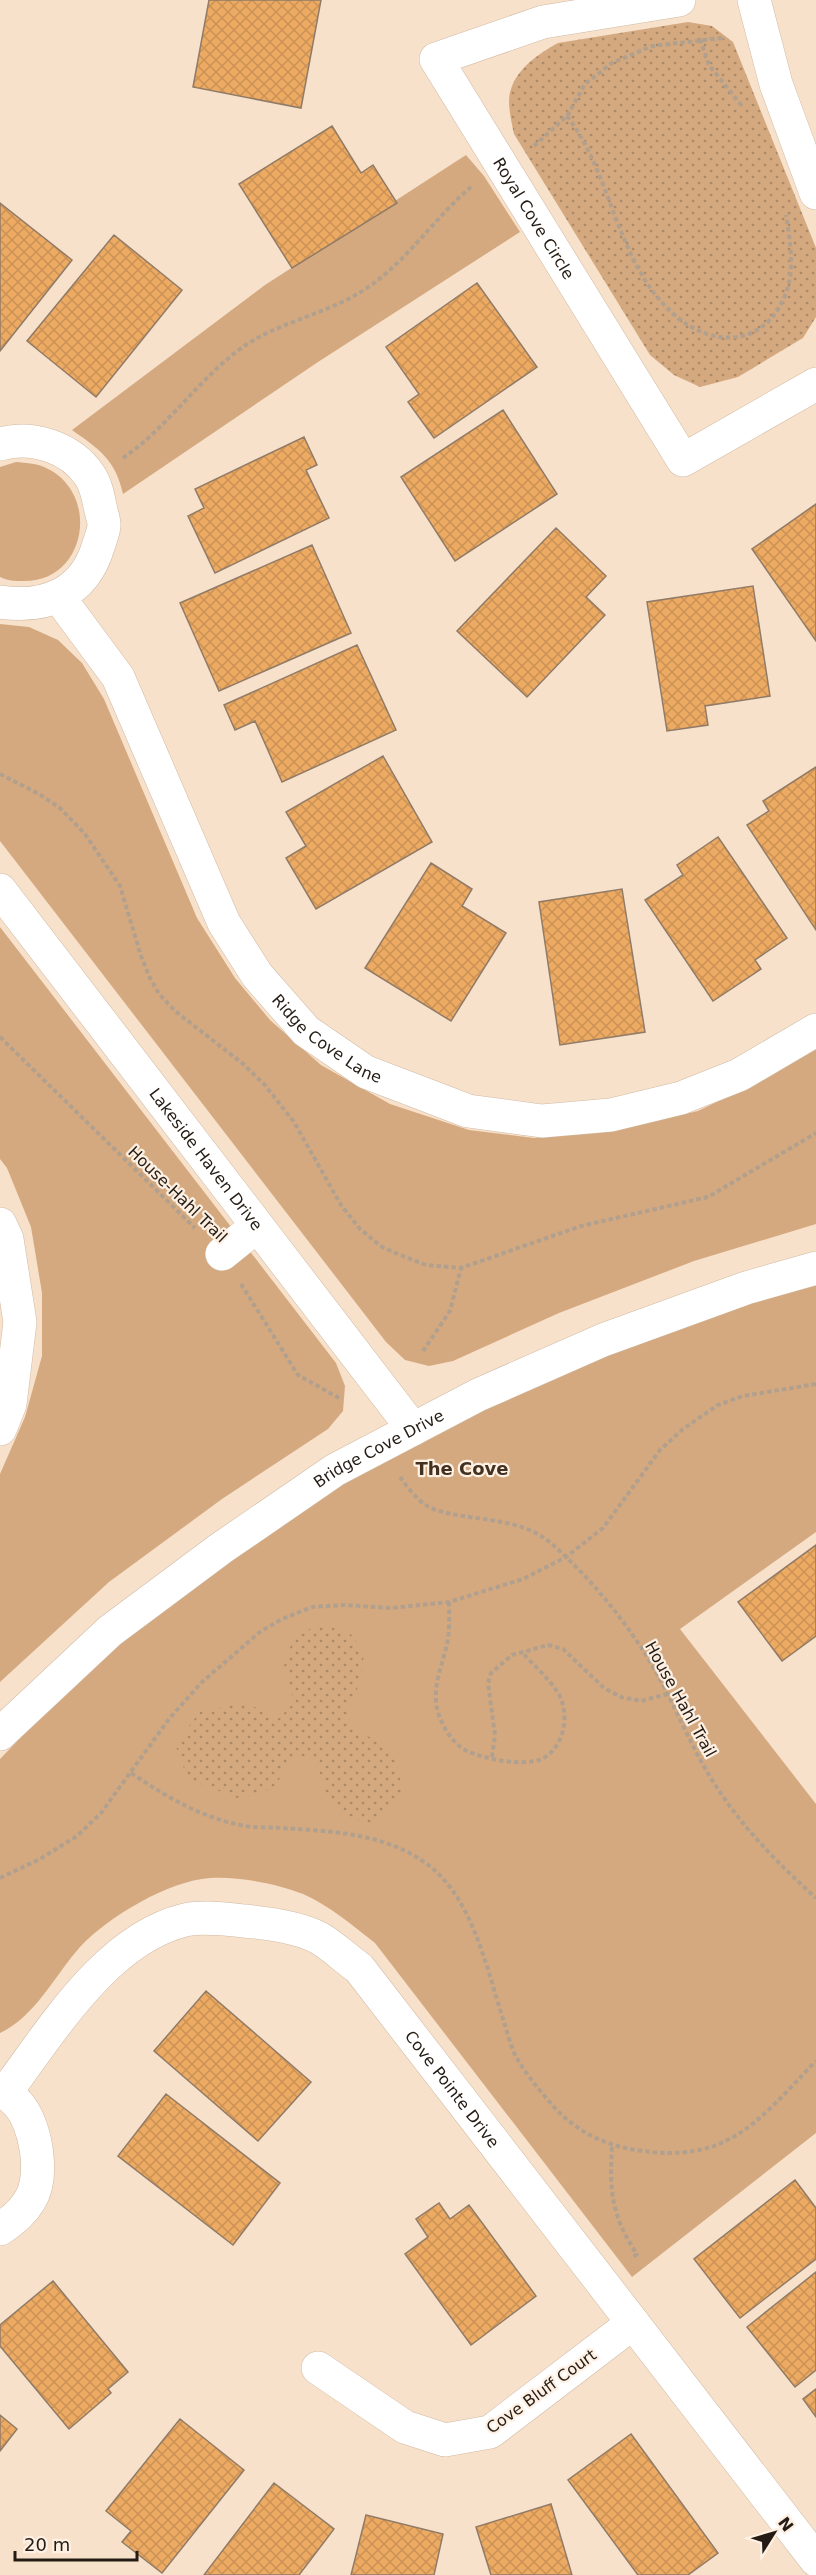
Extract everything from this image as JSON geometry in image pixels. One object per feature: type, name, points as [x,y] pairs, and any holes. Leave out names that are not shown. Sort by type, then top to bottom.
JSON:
[{"type":"street","name":"Royal Cove Circle","points":[[679,0],[543,22],[436,59],[683,460],[816,384]]},
{"type":"street","points":[[754,0],[776,84],[816,193]]},
{"type":"street","points":[[0,444],[14,440],[50,445],[75,459],[89,474],[96,486],[104,525],[93,564],[84,575],[58,596],[37,603],[0,602]]},
{"type":"street","name":"Ridge Cove Lane","points":[[58,596],[118,677],[224,923],[251,966],[306,1031],[366,1072],[468,1111],[542,1121],[610,1115],[681,1098],[739,1075],[816,1030]]},
{"type":"street","name":"Lakeside Haven Drive","points":[[0,890],[413,1429]]},
{"type":"street","points":[[0,1224],[8,1239],[20,1323],[10,1404],[0,1430]]},
{"type":"street","points":[[222,1254],[257,1226]]},
{"type":"street","name":"Bridge Cove Drive","points":[[0,1734],[110,1631],[220,1549],[335,1470],[478,1395],[603,1340],[747,1288],[816,1268]]},
{"type":"street","name":"Cove Pointe Drive","points":[[2,2091],[77,1997],[110,1963],[147,1935],[186,1919],[225,1919],[269,1924],[318,1938],[359,1968],[816,2560]]},
{"type":"street","points":[[0,2229],[10,2223],[31,2199],[39,2166],[34,2132],[19,2105],[2,2091]]},
{"type":"street","name":"Cove Bluff Court","points":[[318,2368],[405,2427],[444,2440],[489,2432],[633,2324]]},
{"type":"path","points":[[89,474],[124,457],[154,433],[242,348],[270,332],[343,302],[380,279],[398,263],[456,199],[477,182],[540,142],[567,116],[585,84],[612,63],[652,46],[722,38],[720,29]]},
{"type":"path","points":[[700,39],[710,65],[748,115]]},
{"type":"path","points":[[567,116],[585,140],[637,271],[667,308],[695,332],[715,338],[729,339],[746,335],[769,320],[786,292],[790,267],[785,212]]},
{"type":"path","name":"House-Hahl Trail","points":[[0,1037],[222,1254],[298,1375],[347,1402]]},
{"type":"path","points":[[423,1351],[450,1311],[461,1268]]},
{"type":"path","points":[[0,1878],[40,1859],[77,1836],[101,1813],[169,1719],[202,1682],[260,1632],[282,1619],[312,1607],[344,1605],[392,1608],[449,1602],[523,1579],[566,1557],[603,1528],[660,1449],[718,1406],[743,1396],[816,1384]]},
{"type":"path","name":"House Hahl Trail","points":[[398,1474],[411,1493],[434,1510],[487,1519],[529,1530],[550,1542],[566,1557],[603,1596],[646,1655],[709,1775],[748,1831],[816,1898]]},
{"type":"path","points":[[449,1602],[448,1642],[436,1685],[438,1714],[450,1737],[466,1750],[512,1763],[540,1760],[556,1745],[564,1728],[565,1711],[558,1694],[522,1652]]},
{"type":"path","points":[[492,1757],[495,1735],[488,1683],[491,1672],[500,1663],[522,1652],[548,1645],[563,1649],[604,1688],[621,1697],[641,1701],[667,1694]]},
{"type":"path","points":[[131,1773],[173,1802],[210,1818],[248,1827],[326,1831],[390,1843],[421,1860],[445,1879],[464,1906],[517,2059],[538,2090],[565,2119],[612,2147],[648,2152],[690,2153],[723,2143],[751,2128],[816,2061]]},
{"type":"path","points":[[601,2281],[637,2254],[627,2240],[614,2209],[610,2180],[612,2147]]},
{"type":"shaded area","points":[[688,22],[712,26],[733,42],[816,248],[816,317],[803,338],[738,377],[700,387],[674,375],[650,355],[514,134],[509,105],[510,91],[519,74],[533,59],[558,43]]},
{"type":"shaded area","points":[[466,155],[484,176],[520,232],[318,362],[123,494],[116,472],[105,456],[72,430],[265,285]]},
{"type":"shaded area","points":[[16,462],[44,467],[62,479],[74,495],[80,514],[79,533],[73,552],[62,567],[45,577],[23,581],[0,577],[0,467]]},
{"type":"shaded area","points":[[0,624],[29,627],[58,640],[82,663],[104,699],[197,918],[235,978],[270,1020],[321,1065],[390,1104],[469,1130],[534,1138],[624,1128],[698,1111],[772,1075],[816,1045],[816,1224],[694,1261],[559,1313],[453,1361],[429,1366],[405,1360],[386,1342],[0,841]]},
{"type":"shaded area","points":[[0,927],[336,1363],[345,1386],[343,1411],[328,1429],[222,1499],[109,1582],[0,1682],[0,1474],[25,1417],[42,1356],[42,1293],[31,1227],[7,1168],[0,1159]]},
{"type":"shaded area","points":[[816,1281],[816,1532],[680,1629],[816,1804],[816,2133],[632,2277],[375,1943],[340,1916],[303,1894],[282,1887],[245,1880],[210,1878],[194,1881],[158,1893],[122,1913],[80,1947],[24,2017],[0,2033],[0,1759],[68,1689],[185,1588],[371,1466],[546,1378],[717,1306]]},
{"type":"shaded area","points":[[320,1623],[350,1633],[364,1652],[361,1681],[347,1709],[352,1728],[375,1740],[396,1759],[404,1797],[371,1826],[343,1814],[326,1793],[316,1761],[294,1754],[274,1788],[240,1799],[188,1779],[175,1744],[200,1712],[245,1702],[278,1719],[294,1703],[284,1666],[293,1639]]},
{"type":"building","points":[[209,0],[321,0],[301,108],[193,87]]},
{"type":"building","points":[[332,126],[361,173],[373,165],[397,203],[292,268],[239,184]]},
{"type":"building","points":[[0,203],[72,260],[0,351]]},
{"type":"building","points":[[114,235],[182,290],[96,397],[27,341]]},
{"type":"building","points":[[477,283],[537,367],[434,438],[408,402],[419,394],[386,347]]},
{"type":"building","points":[[503,410],[557,494],[455,561],[401,477]]},
{"type":"building","points":[[304,437],[317,465],[306,470],[329,518],[215,573],[188,516],[204,508],[195,489]]},
{"type":"building","points":[[816,504],[816,641],[752,549]]},
{"type":"building","points":[[556,528],[606,576],[586,597],[605,615],[527,697],[457,631]]},
{"type":"building","points":[[312,545],[351,633],[219,691],[180,603]]},
{"type":"building","points":[[753,586],[770,696],[705,706],[708,725],[667,731],[647,602]]},
{"type":"building","points":[[357,645],[396,730],[282,782],[255,721],[235,730],[224,705]]},
{"type":"building","points":[[383,756],[432,842],[316,909],[286,858],[306,846],[286,812]]},
{"type":"building","points":[[816,767],[816,930],[747,825],[769,811],[763,801]]},
{"type":"building","points":[[718,837],[787,938],[755,960],[761,969],[713,1001],[645,900],[683,875],[677,865]]},
{"type":"building","points":[[431,863],[472,889],[462,906],[506,933],[451,1021],[365,968]]},
{"type":"building","points":[[622,889],[645,1032],[560,1045],[539,902]]},
{"type":"building","points":[[816,1545],[816,1636],[782,1661],[738,1602]]},
{"type":"building","points":[[206,1991],[311,2082],[258,2141],[154,2051]]},
{"type":"building","points":[[166,2094],[280,2183],[233,2245],[118,2156]]},
{"type":"building","points":[[795,2180],[816,2208],[816,2259],[740,2318],[694,2259]]},
{"type":"building","points":[[439,2203],[450,2219],[469,2205],[536,2296],[471,2345],[405,2254],[428,2237],[416,2219]]},
{"type":"building","points":[[816,2272],[816,2370],[795,2387],[747,2327]]},
{"type":"building","points":[[53,2281],[128,2372],[108,2389],[111,2393],[69,2429],[0,2346],[0,2325]]},
{"type":"building","points":[[816,2389],[816,2417],[803,2399]]},
{"type":"building","points":[[0,2415],[17,2429],[0,2451]]},
{"type":"building","points":[[180,2419],[244,2470],[162,2573],[122,2542],[131,2531],[106,2511]]},
{"type":"building","points":[[631,2434],[718,2553],[688,2575],[638,2575],[568,2480]]},
{"type":"building","points":[[274,2483],[334,2529],[299,2575],[204,2575]]},
{"type":"building","points":[[551,2504],[572,2575],[491,2575],[476,2527]]},
{"type":"building","points":[[366,2515],[443,2534],[434,2575],[351,2575]]},
{"type":"district","name":"The Cove","points":[[462,1469]]}]
